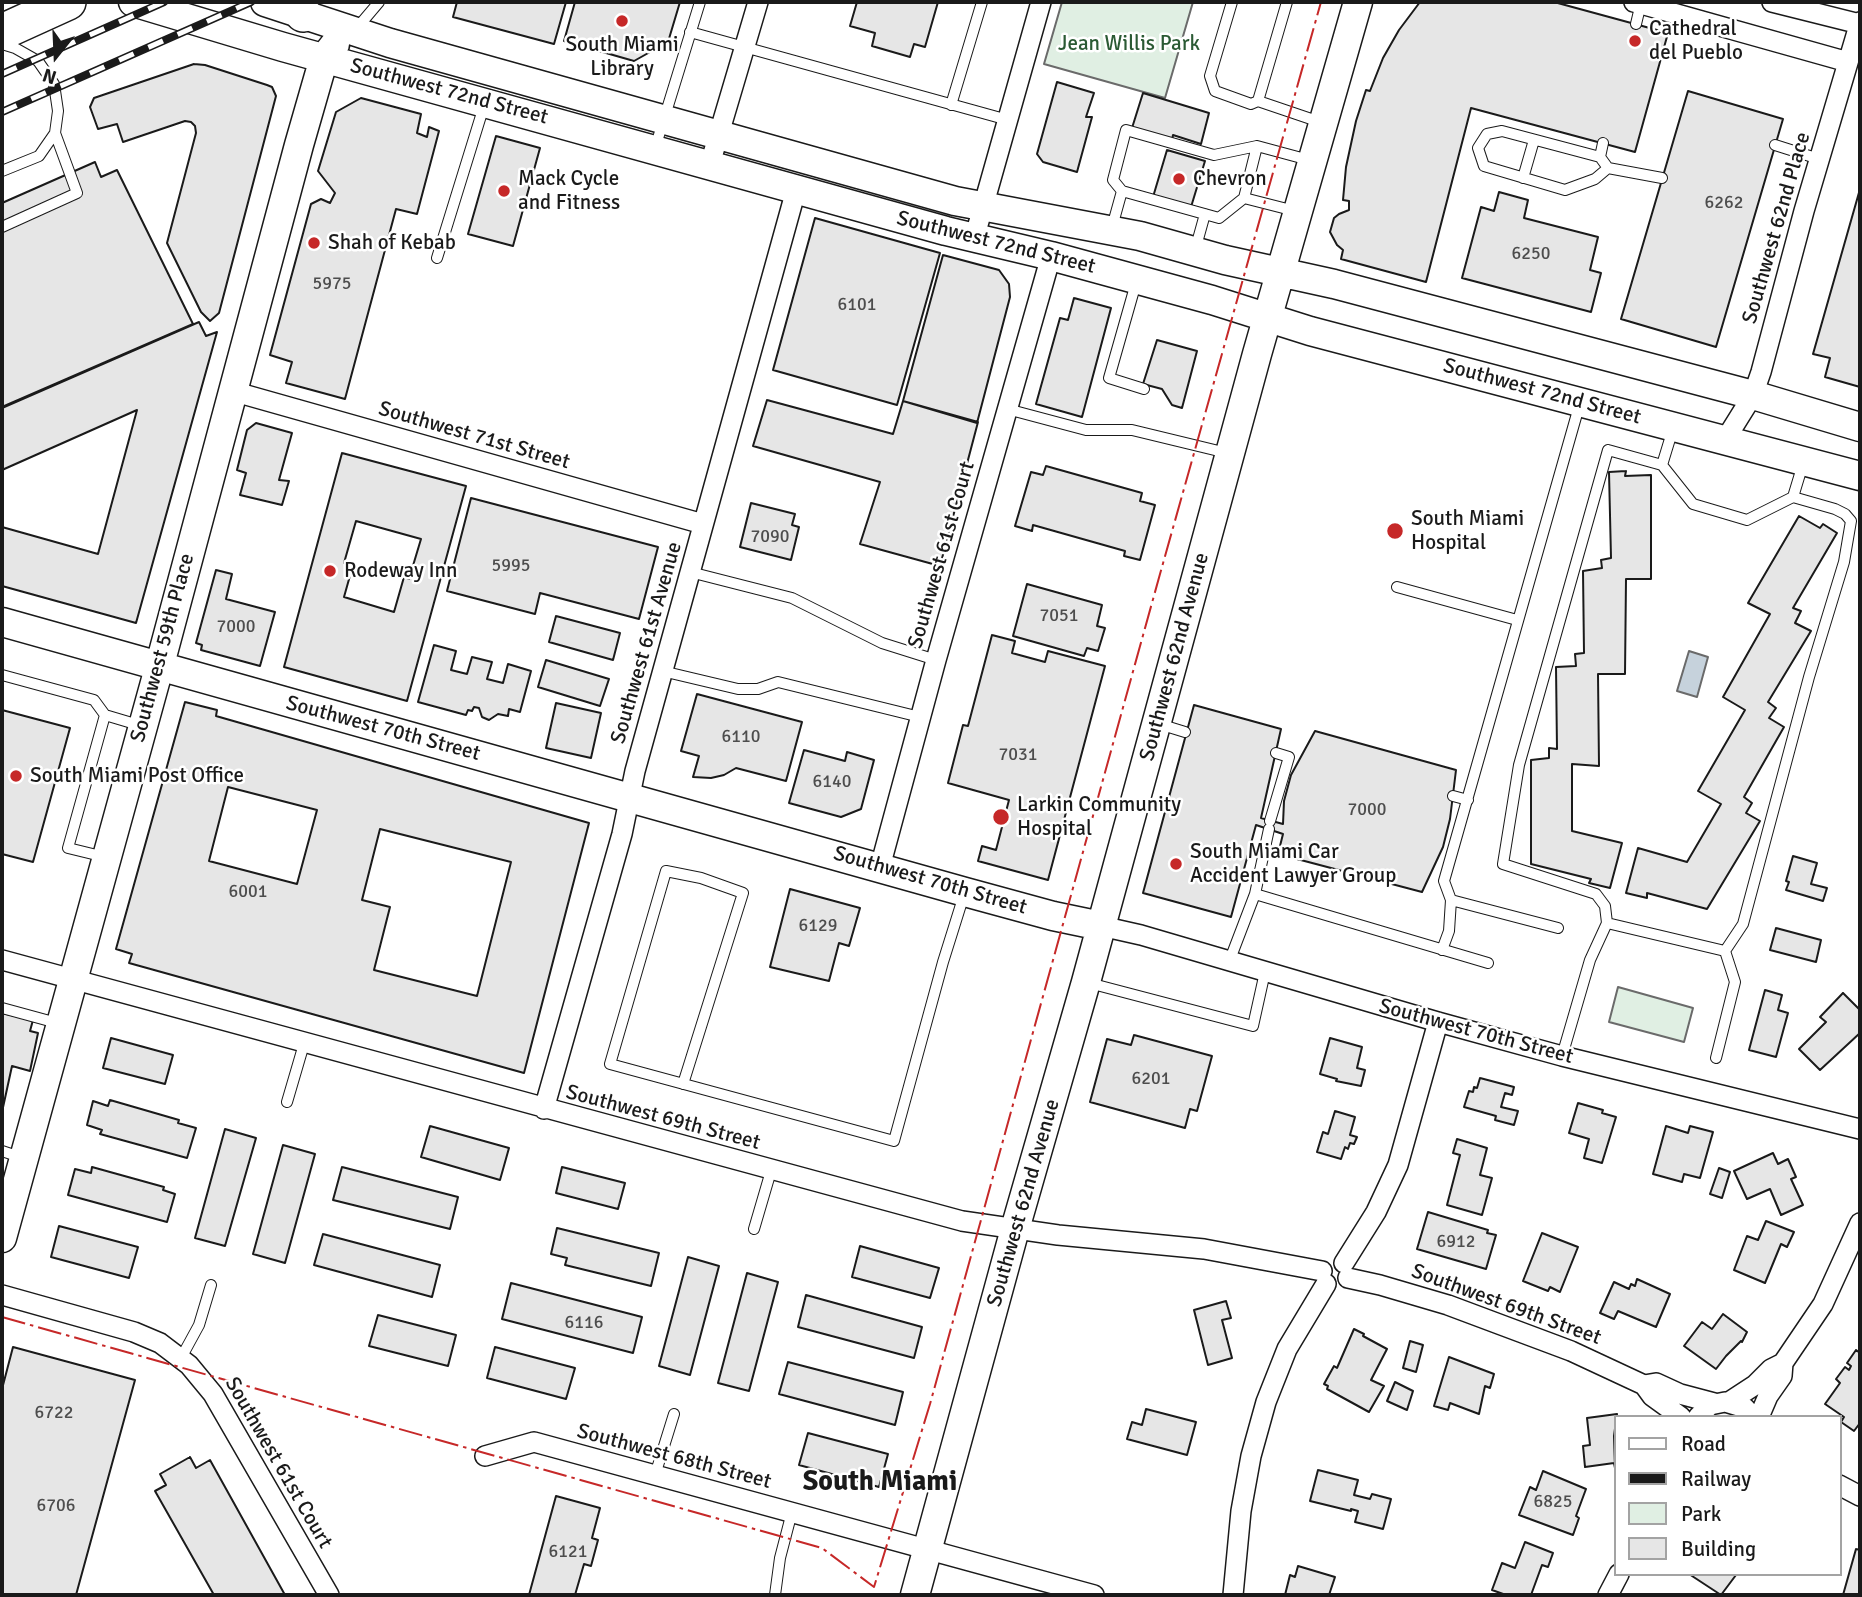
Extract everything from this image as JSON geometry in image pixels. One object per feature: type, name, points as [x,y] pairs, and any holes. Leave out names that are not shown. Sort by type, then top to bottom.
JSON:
[{"type":"highway","points":[[2,32],[68,2]]},
{"type":"street","name":"Southwest 72nd Street","points":[[133,2],[974,239],[1137,279],[1268,318],[1860,476]]},
{"type":"street","name":"Southwest 72nd Street","points":[[265,2],[300,8],[390,43],[955,201],[1111,230],[1334,284],[1754,395],[1860,427]]},
{"type":"street","points":[[710,164],[758,2]]},
{"type":"street","points":[[974,239],[1041,2]]},
{"type":"street","name":"Southwest 62nd Avenue","points":[[915,1595],[1280,272],[1358,2]]},
{"type":"street","points":[[1772,2],[1860,23]]},
{"type":"street","points":[[1646,4],[1848,62]]},
{"type":"street","name":"Southwest 62nd Place","points":[[1725,440],[1754,395],[1819,159],[1860,23]]},
{"type":"street","points":[[324,58],[333,45],[348,40],[390,43]]},
{"type":"street","name":"Southwest 59th Place","points":[[2,1238],[13,1155],[61,1024],[324,58]]},
{"type":"street","name":"Southwest 61st Avenue","points":[[544,1109],[622,834],[629,796],[662,671],[796,190]]},
{"type":"street","name":"Southwest 61st Court","points":[[880,867],[1051,256]]},
{"type":"street","name":"Southwest 71st Street","points":[[232,391],[703,524]]},
{"type":"street","name":"Southwest 70th Street","points":[[2,622],[965,892],[1053,916],[1141,935],[1562,1056],[1860,1129]]},
{"type":"street","name":"Southwest 69th Street","points":[[2,960],[961,1221],[1058,1235],[1184,1246],[1324,1277],[1331,1261],[1346,1271],[1572,1350],[1644,1385],[1652,1396],[1678,1415]]},
{"type":"street","points":[[1346,1271],[1398,1165],[1438,1022]]},
{"type":"street","points":[[1699,1415],[1703,1409],[1755,1385],[1771,1369],[1783,1363],[1823,1304],[1860,1223]]},
{"type":"street","points":[[1233,1595],[1241,1511],[1251,1456],[1266,1402],[1287,1349],[1324,1277]]},
{"type":"street","points":[[2,1295],[134,1332],[160,1343],[181,1358]]},
{"type":"street","name":"Southwest 61st Court","points":[[181,1358],[213,1394],[329,1595]]},
{"type":"street","points":[[1760,1415],[1768,1396],[1782,1376],[1783,1363]]},
{"type":"street","name":"Southwest 69th Street","points":[[1644,1385],[1656,1383],[1680,1394],[1745,1408],[1752,1415]]},
{"type":"street","name":"Southwest 68th Street","points":[[485,1456],[534,1442],[928,1550],[1065,1591],[1094,1595]]},
{"type":"street","points":[[1841,1486],[1860,1496]]},
{"type":"street","points":[[1608,1595],[1618,1576]]},
{"type":"lane","points":[[355,31],[367,13],[379,2]]},
{"type":"lane","points":[[654,149],[700,2]]},
{"type":"lane","points":[[951,105],[982,2]]},
{"type":"lane","points":[[1232,2],[1210,76],[1215,91],[1251,104],[1258,101],[1324,124]]},
{"type":"lane","points":[[1258,101],[1287,2]]},
{"type":"lane","points":[[1636,24],[1646,4]]},
{"type":"lane","points":[[690,32],[1009,120]]},
{"type":"lane","points":[[2,44],[38,61],[54,84],[58,111],[55,133],[39,156],[2,172]]},
{"type":"lane","points":[[437,258],[485,102]]},
{"type":"lane","points":[[1257,146],[1244,198],[1219,218],[1122,191],[1112,180],[1126,130],[1214,155],[1257,146],[1313,161]]},
{"type":"lane","points":[[1608,168],[1595,179],[1565,190],[1484,166],[1478,148],[1487,134],[1502,131],[1600,157],[1608,168],[1662,178]]},
{"type":"lane","points":[[2,227],[77,193],[55,133]]},
{"type":"lane","points":[[1523,178],[1534,140]]},
{"type":"lane","points":[[1600,157],[1603,143]]},
{"type":"lane","points":[[1775,145],[1819,159]]},
{"type":"lane","points":[[1111,230],[1122,191]]},
{"type":"lane","points":[[1244,198],[1298,211]]},
{"type":"lane","points":[[1195,251],[1205,214]]},
{"type":"lane","points":[[1137,279],[1109,378],[1144,389]]},
{"type":"lane","points":[[1443,950],[1449,931],[1451,900],[1444,881],[1581,403]]},
{"type":"lane","points":[[1007,409],[1086,429],[1132,430],[1231,454]]},
{"type":"lane","points":[[1662,465],[1673,427]]},
{"type":"lane","points":[[1562,1056],[1590,960],[1607,923],[1605,906],[1596,894],[1503,864],[1519,765],[1608,450],[1662,465],[1693,505],[1747,520],[1793,497],[1835,509],[1851,521],[1843,562],[1809,677],[1743,924],[1725,951]]},
{"type":"lane","points":[[1793,497],[1804,460]]},
{"type":"lane","points":[[690,572],[792,598],[882,643],[936,660]]},
{"type":"lane","points":[[1397,587],[1517,621]]},
{"type":"lane","points":[[662,671],[738,689],[758,689],[778,682],[920,717]]},
{"type":"lane","points":[[2,675],[94,701],[105,715],[143,727]]},
{"type":"lane","points":[[105,715],[68,848],[107,858]]},
{"type":"lane","points":[[1156,723],[1185,732]]},
{"type":"lane","points":[[1230,962],[1255,894],[1270,825],[1294,759],[1276,753]]},
{"type":"lane","points":[[1453,796],[1468,800]]},
{"type":"lane","points":[[682,1084],[743,893],[701,878],[666,871],[610,1065],[894,1141],[965,892]]},
{"type":"lane","points":[[1255,894],[1488,963]]},
{"type":"lane","points":[[1451,900],[1558,928]]},
{"type":"lane","points":[[1607,923],[1725,951]]},
{"type":"lane","points":[[1716,1058],[1735,982],[1725,951]]},
{"type":"lane","points":[[1086,982],[1253,1026],[1265,972]]},
{"type":"lane","points":[[2,1008],[61,1024]]},
{"type":"lane","points":[[287,1102],[304,1044]]},
{"type":"lane","points":[[754,1229],[771,1171]]},
{"type":"lane","points":[[181,1358],[199,1325],[211,1285]]},
{"type":"lane","points":[[656,1475],[674,1414]]},
{"type":"lane","points":[[775,1595],[780,1558],[792,1512]]},
{"type":"green space","name":"Jean Willis Park","points":[[1062,2],[1193,2],[1165,98],[1044,64]]},
{"type":"green space","points":[[1618,987],[1693,1008],[1684,1042],[1609,1022]]},
{"type":"shaded area","points":[[1689,651],[1708,657],[1697,697],[1677,691]]},
{"type":"building","points":[[457,2],[566,2],[554,44],[453,17]]},
{"type":"building","name":"South Miami Library","points":[[575,2],[680,2],[668,42],[634,61],[564,41]]},
{"type":"building","points":[[857,2],[938,2],[925,47],[914,44],[910,57],[872,46],[875,33],[850,26]]},
{"type":"building","points":[[1420,2],[1554,2],[1668,33],[1635,152],[1471,108],[1426,282],[1341,259],[1343,250],[1330,232],[1334,218],[1349,210],[1349,201],[1343,200],[1346,167],[1366,90],[1370,91],[1383,58]]},
{"type":"building","points":[[194,64],[267,85],[272,87],[276,96],[219,313],[210,321],[201,312],[167,243],[196,133],[195,126],[185,121],[123,142],[117,124],[98,129],[90,107],[94,98]]},
{"type":"building","points":[[1057,82],[1094,93],[1086,117],[1092,117],[1077,172],[1043,162],[1037,154]]},
{"type":"building","points":[[1688,91],[1783,119],[1716,347],[1621,319]]},
{"type":"building","points":[[1143,93],[1209,113],[1201,144],[1173,135],[1172,140],[1132,128]]},
{"type":"building","points":[[361,98],[421,114],[417,133],[427,137],[429,127],[439,131],[417,214],[396,209],[345,399],[286,383],[292,362],[270,355],[311,204],[321,199],[330,203],[335,193],[318,171],[336,112]]},
{"type":"building","name":"Mack Cycle and Fitness","points":[[496,136],[540,148],[513,246],[468,234]]},
{"type":"building","name":"Chevron","points":[[1167,150],[1205,161],[1191,207],[1153,197]]},
{"type":"building","points":[[95,162],[101,177],[117,170],[193,324],[2,407],[2,203]]},
{"type":"building","points":[[1860,189],[1860,387],[1825,377],[1830,358],[1813,354]]},
{"type":"building","points":[[1499,192],[1528,200],[1524,218],[1598,237],[1590,270],[1601,273],[1591,312],[1462,278],[1481,207],[1494,211]]},
{"type":"building","points":[[815,218],[940,253],[897,405],[773,370]]},
{"type":"building","points":[[943,255],[999,270],[1009,284],[1010,297],[977,423],[903,401]]},
{"type":"building","points":[[1074,298],[1111,308],[1082,417],[1036,404],[1060,318],[1068,320]]},
{"type":"building","points":[[199,322],[206,336],[217,332],[136,623],[2,586],[2,527],[98,554],[137,410],[2,470],[2,408]]},
{"type":"building","points":[[1157,340],[1197,351],[1182,408],[1172,405],[1162,389],[1143,384]]},
{"type":"building","points":[[767,400],[893,434],[903,401],[978,422],[940,566],[860,544],[880,482],[753,446]]},
{"type":"building","points":[[256,423],[292,433],[279,480],[289,481],[282,505],[240,495],[246,473],[237,470],[247,430]]},
{"type":"building","name":"Rodeway Inn","points":[[342,453],[466,486],[407,701],[284,667]],"holes":[[[356,521],[421,539],[409,579],[404,577],[394,612],[344,597],[353,565],[344,563]]]},
{"type":"building","points":[[1046,466],[1142,493],[1140,501],[1155,505],[1140,560],[1124,556],[1125,551],[1033,525],[1032,531],[1015,526],[1031,472],[1043,475]]},
{"type":"building","points":[[1626,471],[1625,476],[1651,475],[1651,579],[1626,579],[1625,674],[1598,674],[1599,766],[1572,764],[1572,831],[1622,843],[1610,888],[1589,883],[1591,879],[1531,864],[1531,760],[1549,758],[1549,748],[1557,749],[1556,667],[1576,666],[1575,654],[1584,653],[1583,571],[1602,568],[1601,560],[1611,558],[1609,472]]},
{"type":"building","points":[[471,498],[658,547],[639,619],[540,593],[535,614],[447,591]]},
{"type":"building","points":[[751,503],[795,514],[792,525],[799,527],[791,560],[740,547]]},
{"type":"building","points":[[1799,516],[1820,528],[1823,524],[1837,533],[1793,608],[1801,611],[1795,623],[1811,631],[1768,702],[1776,708],[1769,718],[1784,727],[1744,797],[1752,803],[1746,813],[1760,821],[1707,909],[1647,893],[1647,898],[1626,893],[1638,848],[1687,862],[1721,804],[1698,791],[1745,710],[1723,697],[1770,614],[1748,603]]},
{"type":"building","points":[[216,570],[232,574],[226,599],[275,612],[260,666],[201,650],[202,645],[196,643]]},
{"type":"building","points":[[1027,584],[1102,605],[1097,626],[1105,628],[1098,651],[1087,648],[1084,656],[1013,636]]},
{"type":"building","points":[[556,616],[620,633],[613,660],[549,642]]},
{"type":"building","points":[[992,635],[1015,641],[1012,653],[1045,662],[1048,651],[1105,666],[1048,880],[978,861],[982,846],[996,850],[1009,800],[948,783],[963,725],[968,726]]},
{"type":"building","points":[[434,645],[456,651],[451,670],[467,674],[472,657],[492,662],[487,679],[503,683],[508,664],[531,671],[520,712],[509,709],[508,716],[498,714],[489,720],[482,717],[479,708],[468,710],[466,715],[418,702]]},
{"type":"building","points":[[546,660],[609,679],[600,706],[538,687]]},
{"type":"building","points":[[697,694],[802,722],[786,781],[736,768],[711,778],[693,777],[699,756],[681,751]]},
{"type":"building","points":[[185,702],[217,710],[216,716],[589,823],[524,1073],[129,963],[132,954],[116,949]],"holes":[[[228,787],[317,810],[297,884],[209,861]],[[380,829],[511,862],[477,996],[374,970],[390,907],[362,900]]]},
{"type":"building","points":[[556,703],[601,713],[591,758],[546,748]]},
{"type":"building","points":[[1194,705],[1281,729],[1261,818],[1283,824],[1284,801],[1291,775],[1315,731],[1456,770],[1450,819],[1443,847],[1422,892],[1278,854],[1283,834],[1256,825],[1231,917],[1143,893]]},
{"type":"building","points":[[2,710],[70,728],[33,862],[2,854]]},
{"type":"building","points":[[804,750],[845,761],[847,752],[874,760],[861,809],[841,817],[789,803]]},
{"type":"building","points":[[1793,856],[1817,863],[1811,884],[1827,888],[1823,901],[1786,890]]},
{"type":"building","points":[[790,889],[860,908],[849,946],[839,943],[829,981],[770,967]]},
{"type":"building","points":[[1776,928],[1821,940],[1816,962],[1770,950]]},
{"type":"building","points":[[1765,990],[1782,995],[1778,1010],[1788,1013],[1776,1057],[1749,1050]]},
{"type":"building","points":[[1843,993],[1860,1010],[1860,1033],[1820,1070],[1799,1049],[1826,1022],[1820,1017]]},
{"type":"building","points":[[2,1013],[33,1020],[30,1031],[38,1033],[30,1071],[12,1066],[2,1112]]},
{"type":"building","points":[[1134,1035],[1212,1056],[1197,1111],[1190,1109],[1185,1128],[1090,1102],[1107,1039],[1131,1045]]},
{"type":"building","points":[[111,1038],[173,1055],[165,1084],[103,1068]]},
{"type":"building","points":[[1330,1038],[1362,1047],[1357,1068],[1365,1070],[1361,1086],[1336,1081],[1337,1079],[1320,1074]]},
{"type":"building","points":[[1480,1078],[1514,1087],[1512,1095],[1505,1093],[1501,1107],[1518,1111],[1514,1125],[1495,1120],[1496,1116],[1464,1107],[1469,1091],[1473,1092],[1474,1087],[1477,1088]]},
{"type":"building","points":[[110,1100],[179,1120],[178,1123],[196,1128],[187,1158],[100,1134],[102,1130],[87,1125],[93,1101],[108,1106]]},
{"type":"building","points":[[1578,1103],[1616,1117],[1602,1163],[1584,1158],[1589,1139],[1569,1133]]},
{"type":"building","points":[[1335,1111],[1355,1117],[1350,1135],[1357,1137],[1348,1149],[1345,1147],[1341,1159],[1317,1152],[1323,1132],[1328,1134]]},
{"type":"building","points":[[430,1126],[509,1148],[500,1180],[421,1157]]},
{"type":"building","points":[[1666,1126],[1688,1133],[1690,1126],[1713,1132],[1700,1178],[1684,1174],[1682,1182],[1653,1174]]},
{"type":"building","points":[[225,1129],[256,1138],[225,1246],[195,1238]]},
{"type":"building","points":[[1457,1139],[1487,1148],[1480,1175],[1492,1178],[1482,1215],[1447,1205],[1460,1155],[1453,1153]]},
{"type":"building","points":[[283,1145],[315,1154],[285,1263],[253,1254]]},
{"type":"building","points":[[1773,1153],[1778,1164],[1788,1159],[1796,1177],[1791,1179],[1803,1205],[1781,1215],[1770,1189],[1747,1199],[1734,1171]]},
{"type":"building","points":[[92,1167],[164,1187],[163,1190],[175,1194],[167,1222],[68,1195],[75,1169],[91,1173]]},
{"type":"building","points":[[342,1167],[458,1197],[450,1229],[333,1200]]},
{"type":"building","points":[[562,1167],[625,1183],[618,1209],[556,1193]]},
{"type":"building","points":[[1719,1168],[1730,1172],[1722,1198],[1710,1194]]},
{"type":"building","points":[[1428,1212],[1488,1230],[1487,1233],[1496,1235],[1486,1269],[1417,1249]]},
{"type":"building","points":[[1766,1221],[1794,1232],[1787,1247],[1781,1244],[1765,1283],[1734,1270],[1747,1236],[1758,1240]]},
{"type":"building","points":[[59,1226],[138,1247],[129,1278],[51,1257]]},
{"type":"building","points":[[557,1228],[659,1253],[651,1286],[565,1265],[567,1258],[551,1254]]},
{"type":"building","points":[[1542,1233],[1578,1247],[1560,1292],[1550,1287],[1548,1291],[1523,1281]]},
{"type":"building","points":[[323,1234],[440,1265],[432,1297],[314,1265]]},
{"type":"building","points":[[860,1246],[939,1268],[930,1298],[852,1277]]},
{"type":"building","points":[[688,1257],[719,1266],[690,1375],[659,1366]]},
{"type":"building","points":[[747,1273],[778,1282],[749,1391],[718,1383]]},
{"type":"building","points":[[1637,1279],[1670,1294],[1656,1327],[1618,1311],[1614,1319],[1600,1313],[1614,1282],[1629,1289],[1631,1284],[1635,1286]]},
{"type":"building","points":[[511,1283],[642,1317],[633,1353],[502,1319]]},
{"type":"building","points":[[806,1295],[922,1327],[914,1358],[798,1327]]},
{"type":"building","points":[[1226,1301],[1231,1318],[1222,1320],[1232,1358],[1208,1365],[1194,1310]]},
{"type":"building","points":[[1723,1314],[1747,1332],[1742,1342],[1716,1369],[1684,1346],[1702,1322],[1712,1329]]},
{"type":"building","points":[[378,1315],[456,1335],[448,1366],[369,1346]]},
{"type":"building","points":[[1354,1329],[1387,1349],[1371,1380],[1384,1386],[1369,1412],[1327,1389],[1328,1386],[1324,1384],[1334,1366],[1337,1368]]},
{"type":"building","points":[[1410,1341],[1423,1345],[1416,1372],[1403,1368]]},
{"type":"building","points":[[13,1347],[135,1380],[76,1595],[2,1595],[2,1389]]},
{"type":"building","points":[[495,1347],[575,1368],[566,1399],[487,1378]]},
{"type":"building","points":[[1856,1350],[1860,1353],[1860,1423],[1854,1431],[1841,1422],[1844,1417],[1825,1404],[1840,1383],[1836,1379],[1845,1367],[1849,1370],[1851,1366],[1847,1363]]},
{"type":"building","points":[[1449,1357],[1494,1374],[1490,1388],[1485,1386],[1479,1414],[1450,1403],[1448,1410],[1434,1406]]},
{"type":"building","points":[[788,1362],[903,1392],[895,1425],[779,1394]]},
{"type":"building","points":[[1395,1382],[1413,1391],[1407,1410],[1387,1401]]},
{"type":"building","points":[[1146,1409],[1196,1422],[1187,1455],[1127,1439],[1132,1422],[1142,1425]]},
{"type":"building","points":[[1617,1414],[1614,1415],[1614,1463],[1585,1467],[1583,1446],[1590,1445],[1587,1418]]},
{"type":"building","points":[[808,1433],[888,1454],[879,1487],[799,1465]]},
{"type":"building","points":[[190,1457],[196,1468],[210,1460],[285,1595],[214,1595],[155,1491],[166,1485],[160,1474]]},
{"type":"building","points":[[1318,1470],[1358,1480],[1354,1495],[1370,1499],[1372,1494],[1391,1499],[1383,1529],[1355,1522],[1358,1511],[1310,1501]]},
{"type":"building","points":[[1543,1471],[1586,1489],[1576,1516],[1579,1518],[1573,1535],[1519,1515],[1530,1487],[1536,1490]]},
{"type":"building","points":[[556,1496],[600,1508],[592,1538],[598,1540],[591,1566],[584,1564],[575,1595],[529,1595]]},
{"type":"building","points":[[1525,1542],[1553,1553],[1548,1567],[1542,1565],[1531,1595],[1506,1595],[1492,1590],[1502,1563],[1515,1568]]},
{"type":"building","points":[[1856,1549],[1860,1550],[1860,1595],[1843,1595]]},
{"type":"building","points":[[1298,1566],[1335,1577],[1329,1595],[1285,1595],[1290,1575],[1295,1577]]},
{"type":"building","points":[[1692,1576],[1735,1576],[1721,1595]]},
{"type":"railway","points":[[2,74],[164,2]]},
{"type":"railway","points":[[2,112],[251,2]]},
{"type":"power","points":[[2,1317],[822,1548],[874,1587],[930,1404],[1321,2]]},
{"type":"place","name":"South Miami Library","points":[[622,21]]},
{"type":"place","name":"Cathedral del Pueblo","points":[[1635,41]]},
{"type":"place","name":"Chevron","points":[[1179,179]]},
{"type":"place","name":"Mack Cycle and Fitness","points":[[504,191]]},
{"type":"place","name":"Shah of Kebab","points":[[314,243]]},
{"type":"place","name":"South Miami Hospital","points":[[1395,531]]},
{"type":"place","name":"Rodeway Inn","points":[[330,571]]},
{"type":"place","name":"South Miami Post Office","points":[[16,776]]},
{"type":"place","name":"Larkin Community Hospital","points":[[1001,817]]},
{"type":"place","name":"South Miami Car Accident Lawyer Group","points":[[1176,864]]},
{"type":"district","name":"South Miami","points":[[880,1483]]}]
